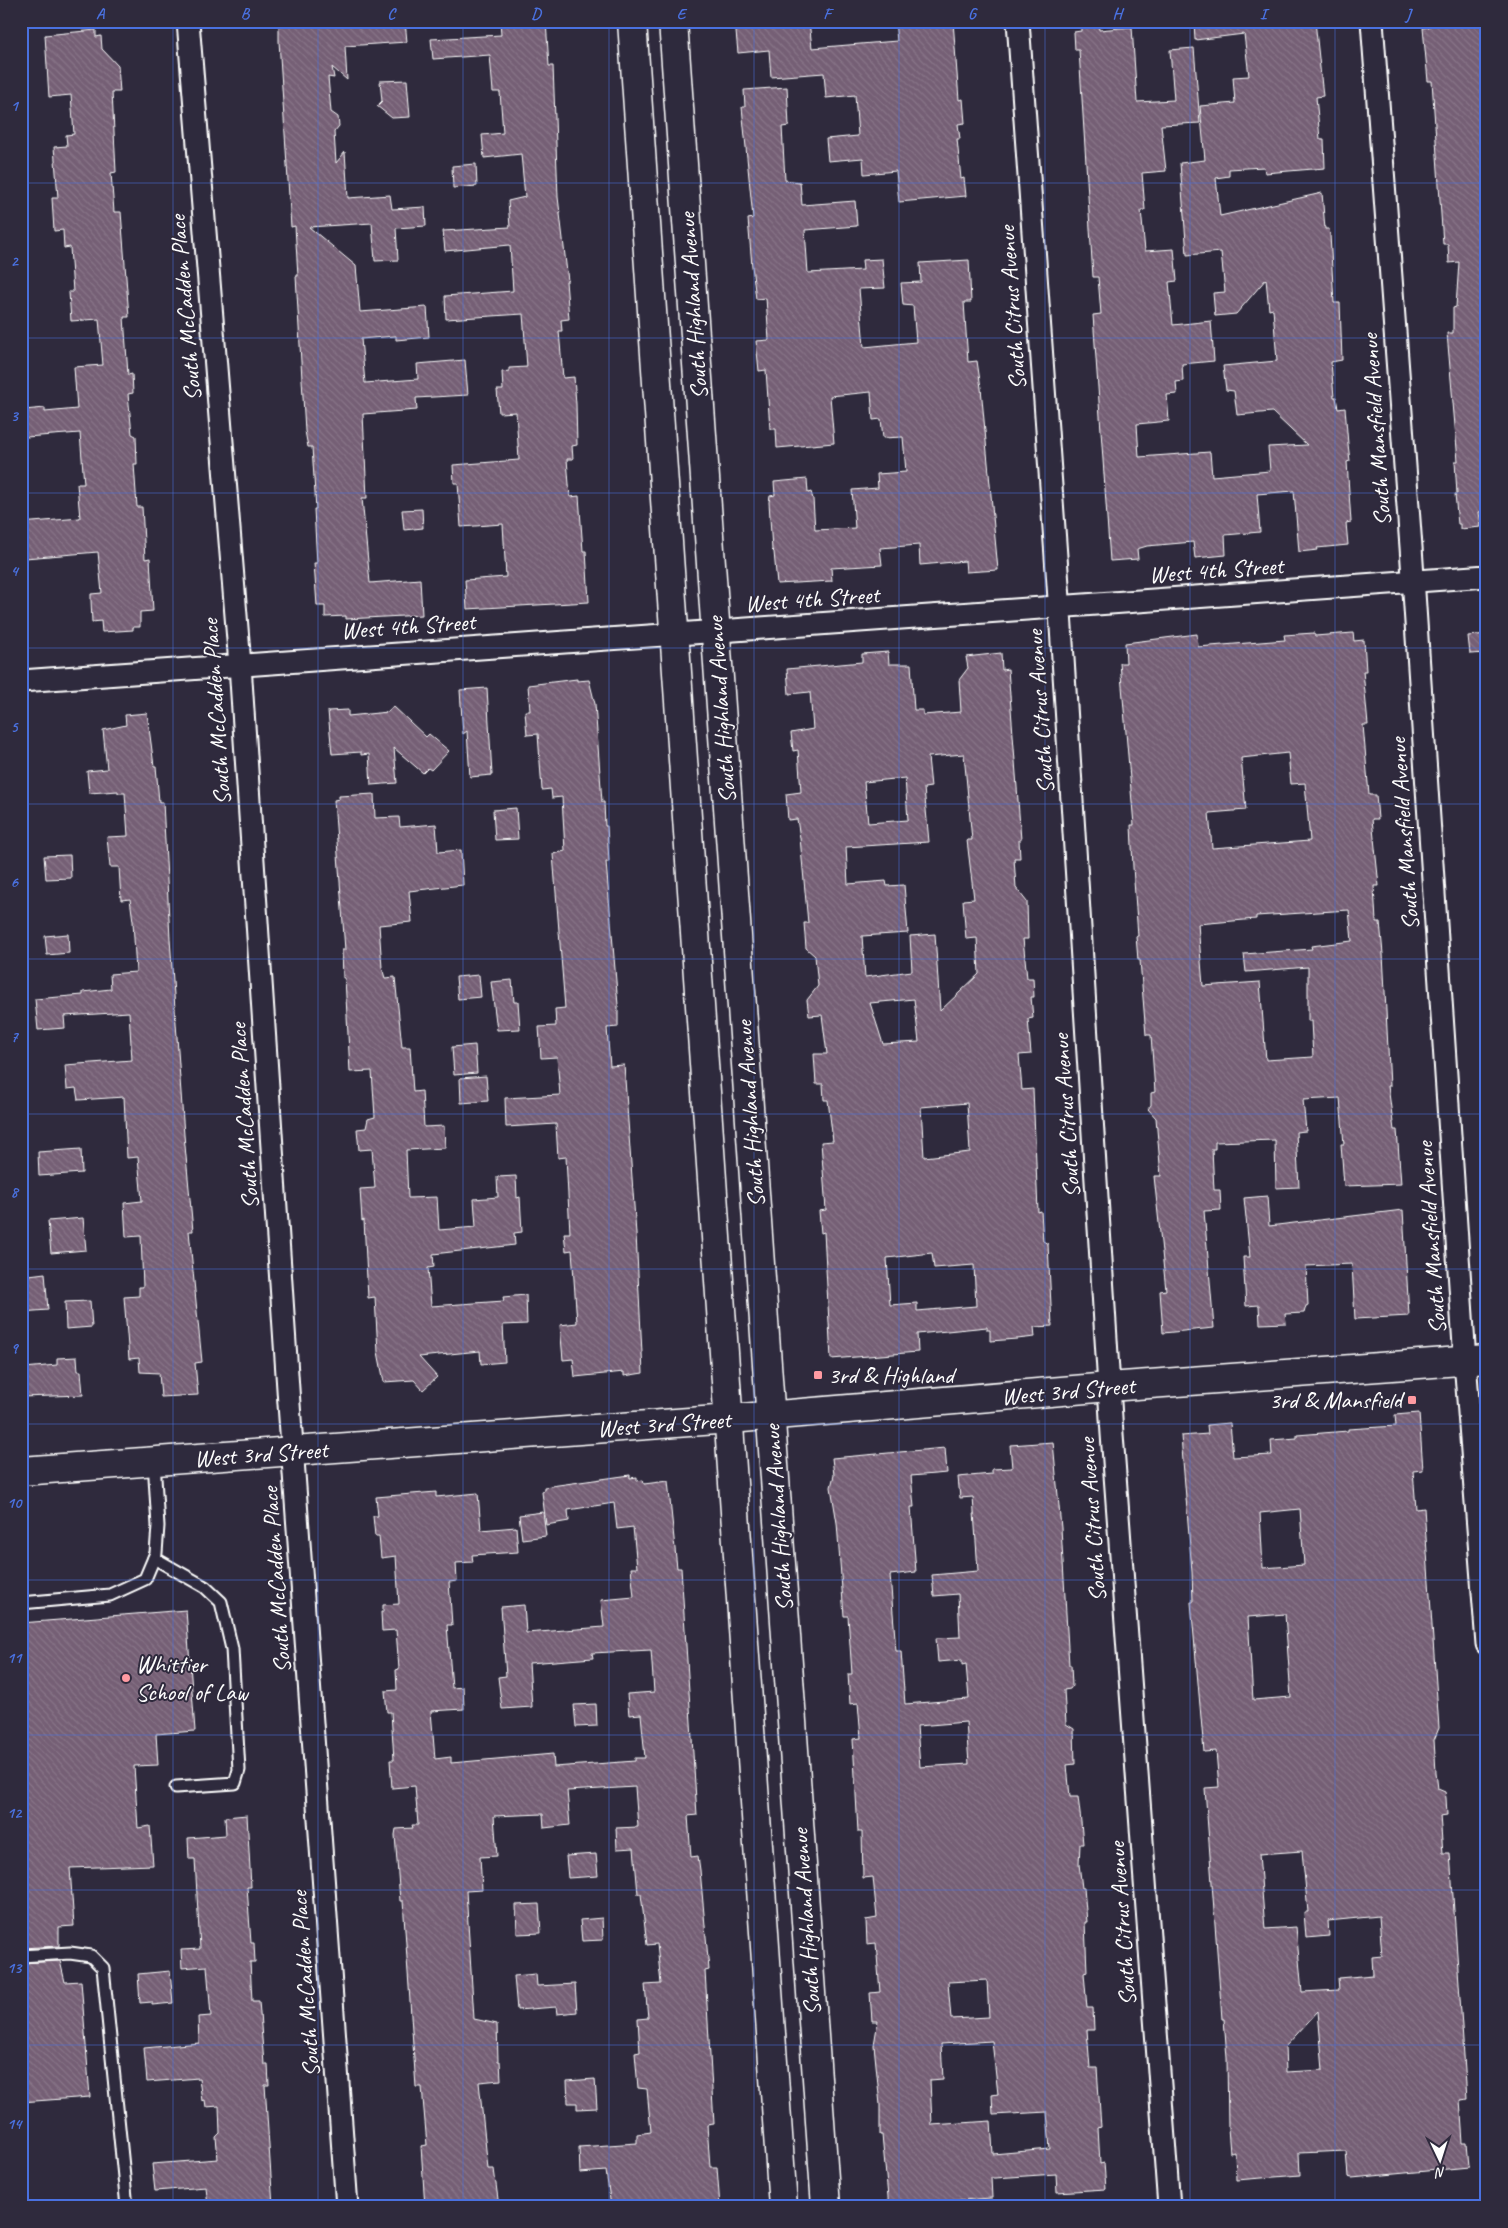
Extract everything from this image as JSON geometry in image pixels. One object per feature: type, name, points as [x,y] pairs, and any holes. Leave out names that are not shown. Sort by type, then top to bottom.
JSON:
[{"type":"main road","name":"South Highland Avenue","points":[[632,21],[676,634],[783,2207]]},
{"type":"main road","name":"South Highland Avenue","points":[[673,21],[826,2207]]},
{"type":"main road","name":"West 3rd Street","points":[[21,1471],[771,1416],[1110,1387],[1476,1360]]},
{"type":"street","name":"South McCadden Place","points":[[188,21],[240,665],[293,1452],[347,2207]]},
{"type":"street","name":"South Citrus Avenue","points":[[1018,21],[1059,607],[1110,1387],[1169,2207]]},
{"type":"street","name":"South Mansfield Avenue","points":[[1372,21],[1414,582],[1476,1360],[1487,1644]]},
{"type":"street","name":"West 4th Street","points":[[21,681],[1487,576]]},
{"type":"lane","points":[[21,1603],[110,1595],[145,1578],[154,1558],[158,1526],[154,1461]]},
{"type":"lane","points":[[154,1558],[205,1586],[221,1602],[232,1649],[239,1770],[234,1783],[176,1787]]},
{"type":"lane","points":[[21,1956],[70,1953],[91,1956],[104,1968],[127,2207]]},
{"type":"building","points":[[293,21],[405,21],[407,42],[345,46],[347,80],[332,67],[334,78],[328,77],[331,112],[338,117],[339,126],[334,132],[336,163],[345,152],[348,198],[390,195],[392,209],[425,207],[426,226],[396,228],[398,260],[375,261],[372,223],[309,227],[356,266],[360,312],[427,307],[429,337],[396,340],[396,336],[361,339],[365,383],[418,379],[417,364],[465,360],[468,395],[416,398],[417,410],[363,414],[367,498],[362,498],[370,583],[420,579],[422,615],[346,619],[346,616],[325,617],[325,606],[317,606],[314,563],[317,563],[314,509],[316,509],[312,447],[308,447],[305,431],[295,226],[291,227],[279,41],[279,23]]},
{"type":"building","points":[[500,21],[546,21],[549,66],[553,66],[558,197],[568,281],[566,281],[569,319],[561,320],[562,331],[559,331],[563,378],[574,377],[576,404],[577,445],[572,446],[573,459],[567,459],[570,497],[579,496],[583,551],[586,551],[589,602],[467,609],[465,580],[506,577],[503,524],[461,527],[458,483],[454,483],[453,465],[519,460],[516,412],[499,413],[497,390],[503,390],[502,372],[509,371],[509,368],[527,367],[523,314],[446,319],[445,296],[513,291],[510,245],[445,251],[443,231],[510,227],[508,201],[525,197],[521,154],[484,158],[482,135],[503,133],[500,92],[493,92],[490,55],[433,59],[431,39],[501,35]]},
{"type":"building","points":[[735,21],[809,21],[812,48],[897,41],[895,21],[953,21],[959,100],[963,99],[965,123],[958,124],[960,139],[957,139],[961,179],[964,178],[966,196],[899,202],[896,171],[864,174],[863,158],[828,161],[826,139],[858,136],[855,95],[826,98],[824,73],[771,77],[769,50],[738,53]]},
{"type":"building","points":[[1081,21],[1098,21],[1099,30],[1132,27],[1137,102],[1174,100],[1170,50],[1194,48],[1200,123],[1161,125],[1166,171],[1142,173],[1145,210],[1141,210],[1145,251],[1174,249],[1177,281],[1169,282],[1173,325],[1211,321],[1214,361],[1182,364],[1183,381],[1176,382],[1177,394],[1167,395],[1169,421],[1137,424],[1139,457],[1210,452],[1212,476],[1270,471],[1268,447],[1307,445],[1272,412],[1237,415],[1234,391],[1226,390],[1223,366],[1277,361],[1273,309],[1269,310],[1266,279],[1236,314],[1215,316],[1213,293],[1225,292],[1221,252],[1187,255],[1180,163],[1205,160],[1200,106],[1235,103],[1233,77],[1249,76],[1244,34],[1195,40],[1194,21],[1248,21],[1248,24],[1315,21],[1323,96],[1316,97],[1320,139],[1324,139],[1325,168],[1265,173],[1264,167],[1229,169],[1229,176],[1216,178],[1220,216],[1322,193],[1325,229],[1329,229],[1330,235],[1334,303],[1340,303],[1342,360],[1331,362],[1334,397],[1336,397],[1338,409],[1345,408],[1350,461],[1347,462],[1351,522],[1346,523],[1348,545],[1299,552],[1294,491],[1257,494],[1260,532],[1225,535],[1226,555],[1195,558],[1193,542],[1147,546],[1137,549],[1138,559],[1110,561],[1093,315],[1101,314],[1098,277],[1093,277],[1079,50],[1075,50],[1074,32],[1081,31]]},
{"type":"building","points":[[1429,21],[1487,21],[1487,40],[1483,41],[1487,101],[1487,511],[1479,512],[1481,527],[1460,529],[1455,494],[1457,494],[1455,461],[1458,461],[1447,333],[1453,333],[1453,308],[1456,307],[1459,262],[1449,263],[1448,244],[1443,244],[1432,81],[1428,81],[1423,28],[1429,27]]},
{"type":"building","points":[[96,30],[96,37],[101,36],[102,49],[118,66],[120,92],[112,92],[116,172],[111,173],[114,212],[121,212],[129,317],[124,317],[128,375],[132,374],[133,393],[128,394],[132,434],[136,436],[137,464],[134,464],[137,507],[142,507],[145,559],[150,558],[153,611],[140,612],[140,627],[133,627],[133,630],[102,632],[101,621],[92,622],[91,594],[102,593],[98,552],[25,558],[24,554],[21,553],[21,523],[80,518],[77,484],[84,484],[80,433],[26,437],[24,410],[45,408],[45,412],[77,409],[74,367],[103,365],[99,319],[71,321],[69,292],[73,292],[70,247],[64,248],[63,230],[54,231],[52,198],[58,198],[54,147],[67,146],[66,135],[74,134],[71,95],[49,97],[45,35]]},
{"type":"building","points":[[407,80],[410,117],[392,118],[377,106],[382,101],[380,81]]},
{"type":"building","points":[[787,87],[789,126],[782,127],[785,180],[800,182],[802,205],[855,201],[857,226],[805,230],[808,273],[863,270],[862,260],[882,259],[885,288],[859,289],[864,347],[916,342],[913,306],[903,305],[901,283],[921,282],[920,263],[969,260],[971,302],[964,302],[968,362],[977,361],[981,388],[998,570],[966,572],[965,561],[920,565],[919,545],[880,548],[882,565],[831,568],[832,581],[777,584],[774,552],[772,550],[769,502],[770,496],[775,495],[774,482],[807,479],[808,493],[811,492],[813,499],[815,530],[855,528],[852,490],[878,488],[877,474],[906,472],[903,437],[883,438],[881,419],[873,420],[871,392],[830,396],[834,443],[777,448],[776,429],[770,429],[766,370],[759,371],[756,341],[769,340],[766,298],[756,299],[748,219],[753,218],[742,107],[745,107],[744,90]]},
{"type":"building","points":[[476,164],[477,186],[453,188],[452,166]]},
{"type":"building","points":[[422,509],[423,528],[404,530],[402,510]]},
{"type":"building","points":[[1314,633],[1315,636],[1353,633],[1354,641],[1364,640],[1366,671],[1363,671],[1368,725],[1363,725],[1369,795],[1376,795],[1378,819],[1372,819],[1379,886],[1374,886],[1376,922],[1380,922],[1390,1086],[1388,1086],[1394,1130],[1397,1130],[1401,1184],[1344,1186],[1341,1144],[1344,1144],[1340,1098],[1303,1100],[1306,1131],[1296,1132],[1299,1187],[1276,1188],[1275,1140],[1215,1142],[1215,1149],[1212,1149],[1214,1190],[1220,1190],[1221,1210],[1204,1211],[1214,1328],[1163,1333],[1160,1291],[1166,1290],[1154,1176],[1161,1176],[1156,1118],[1148,1109],[1151,1105],[1151,1093],[1155,1092],[1151,1035],[1146,1035],[1140,960],[1138,960],[1136,936],[1138,936],[1131,825],[1134,825],[1120,663],[1126,663],[1125,643],[1197,634],[1198,647],[1285,640],[1284,635]],"holes":[[[1288,753],[1291,784],[1305,783],[1310,841],[1212,848],[1209,813],[1246,810],[1241,758]],[[1349,910],[1352,941],[1311,946],[1312,949],[1244,954],[1246,972],[1308,967],[1308,1021],[1311,1021],[1313,1057],[1266,1060],[1260,982],[1203,986],[1198,924],[1256,919],[1256,916]]]},
{"type":"building","points":[[1487,634],[1487,653],[1470,654],[1468,636]]},
{"type":"building","points":[[888,652],[889,664],[911,664],[914,710],[923,710],[923,715],[961,712],[959,680],[968,668],[966,657],[1001,653],[1002,670],[1008,669],[1021,840],[1019,840],[1020,858],[1014,858],[1016,888],[1027,902],[1028,939],[1023,939],[1027,978],[1033,978],[1034,997],[1031,997],[1033,1018],[1028,1019],[1031,1054],[1019,1055],[1022,1090],[1033,1089],[1038,1212],[1041,1211],[1043,1241],[1048,1244],[1052,1326],[1034,1327],[1035,1337],[990,1341],[990,1330],[987,1330],[987,1327],[917,1334],[918,1352],[831,1359],[824,1232],[821,1233],[819,1211],[826,1210],[821,1142],[833,1141],[828,1100],[824,1100],[823,1084],[816,1084],[814,1054],[827,1054],[822,1015],[809,1016],[807,1000],[818,986],[815,956],[806,948],[804,923],[808,923],[800,838],[797,819],[788,820],[786,794],[801,792],[798,750],[793,751],[791,733],[813,729],[810,692],[789,694],[787,669],[862,662],[862,654]],"holes":[[[964,754],[972,840],[967,840],[974,899],[963,900],[966,939],[977,938],[979,974],[940,1011],[935,934],[910,936],[912,971],[865,977],[862,936],[908,933],[904,885],[887,886],[886,881],[848,884],[846,847],[929,842],[924,788],[931,787],[928,757]],[[905,778],[908,820],[868,823],[864,782]],[[914,999],[919,1042],[883,1044],[870,1003]],[[967,1103],[970,1152],[924,1157],[921,1107]],[[932,1253],[934,1268],[974,1265],[976,1306],[917,1311],[917,1303],[890,1305],[887,1258]]]},
{"type":"building","points":[[577,679],[577,681],[589,680],[595,704],[602,802],[604,802],[605,826],[607,826],[609,862],[606,862],[618,1005],[618,1027],[607,1028],[610,1066],[624,1065],[636,1234],[643,1373],[624,1376],[624,1372],[575,1377],[573,1359],[563,1360],[560,1325],[577,1323],[572,1250],[566,1251],[564,1233],[570,1233],[566,1157],[558,1158],[556,1124],[506,1127],[505,1098],[560,1095],[557,1057],[541,1058],[539,1027],[556,1026],[555,1009],[565,1008],[553,854],[565,851],[562,797],[552,798],[551,789],[542,790],[538,734],[527,735],[525,711],[530,711],[528,685]]},
{"type":"building","points":[[487,688],[492,775],[470,777],[467,731],[463,734],[460,690]]},
{"type":"building","points":[[393,706],[426,737],[429,734],[449,751],[431,770],[428,768],[423,773],[394,748],[397,783],[371,785],[369,754],[361,755],[361,752],[332,754],[328,711],[348,710],[348,716],[388,712]]},
{"type":"building","points":[[147,713],[154,766],[156,766],[159,802],[163,802],[170,939],[193,1231],[189,1231],[202,1362],[195,1363],[198,1395],[161,1397],[159,1373],[140,1372],[139,1358],[129,1359],[124,1297],[139,1296],[139,1287],[143,1287],[141,1236],[126,1237],[124,1203],[142,1201],[138,1157],[127,1158],[124,1097],[78,1100],[76,1088],[67,1089],[65,1065],[132,1060],[129,1012],[64,1016],[65,1028],[38,1030],[35,999],[83,995],[83,992],[111,989],[110,974],[136,972],[130,899],[121,900],[119,867],[110,867],[107,837],[128,836],[125,793],[118,793],[118,791],[89,793],[87,771],[107,769],[103,730],[126,725],[125,715]]},
{"type":"building","points":[[374,794],[375,818],[399,817],[400,827],[436,824],[438,852],[461,850],[463,885],[409,891],[412,922],[379,925],[382,968],[385,978],[395,977],[402,1047],[410,1047],[413,1092],[422,1091],[424,1127],[444,1126],[445,1148],[406,1150],[408,1198],[437,1197],[439,1230],[476,1227],[474,1199],[498,1197],[497,1177],[516,1176],[517,1198],[520,1197],[522,1232],[514,1233],[515,1245],[433,1254],[434,1267],[428,1268],[431,1306],[504,1301],[503,1297],[526,1295],[527,1324],[503,1325],[505,1362],[481,1364],[480,1351],[419,1357],[437,1377],[423,1390],[414,1380],[384,1382],[378,1352],[375,1297],[368,1298],[364,1220],[362,1221],[360,1189],[375,1188],[372,1149],[359,1150],[357,1129],[366,1128],[368,1119],[375,1117],[372,1071],[350,1072],[345,978],[343,978],[342,950],[345,950],[334,800],[339,799],[339,796]]},
{"type":"building","points":[[516,808],[518,839],[495,840],[493,810]]},
{"type":"building","points":[[70,855],[71,878],[46,879],[44,856]]},
{"type":"building","points":[[68,934],[69,953],[47,955],[45,936]]},
{"type":"building","points":[[479,975],[481,997],[458,999],[456,977]]},
{"type":"building","points":[[512,980],[514,1002],[518,1002],[520,1029],[497,1030],[491,982]]},
{"type":"building","points":[[475,1045],[477,1073],[454,1075],[452,1047]]},
{"type":"building","points":[[486,1076],[488,1101],[461,1103],[460,1078]]},
{"type":"building","points":[[81,1149],[82,1173],[39,1176],[38,1152]]},
{"type":"building","points":[[1267,1196],[1269,1226],[1403,1210],[1409,1316],[1355,1319],[1352,1264],[1306,1266],[1308,1305],[1304,1313],[1285,1314],[1286,1323],[1260,1324],[1259,1305],[1246,1306],[1243,1257],[1250,1257],[1244,1198]]},
{"type":"building","points":[[83,1218],[86,1250],[51,1253],[48,1221]]},
{"type":"building","points":[[45,1273],[48,1310],[21,1312],[21,1276]]},
{"type":"building","points":[[90,1301],[92,1327],[66,1329],[65,1302]]},
{"type":"building","points":[[77,1357],[78,1371],[81,1371],[83,1395],[21,1397],[21,1373],[25,1373],[24,1368],[57,1365],[57,1358]]},
{"type":"building","points":[[1419,1413],[1423,1470],[1413,1471],[1416,1509],[1424,1508],[1439,1728],[1434,1740],[1436,1772],[1438,1789],[1445,1792],[1446,1798],[1447,1815],[1440,1816],[1443,1853],[1450,1853],[1467,2099],[1460,2100],[1463,2143],[1467,2143],[1469,2167],[1352,2178],[1348,2177],[1346,2151],[1299,2153],[1300,2175],[1236,2180],[1235,2152],[1230,2153],[1228,2128],[1227,2058],[1224,2019],[1222,2019],[1205,1788],[1219,1787],[1216,1751],[1204,1752],[1191,1602],[1193,1602],[1192,1572],[1181,1436],[1208,1434],[1207,1425],[1230,1423],[1233,1457],[1272,1455],[1271,1440],[1297,1438],[1297,1435],[1348,1431],[1348,1429],[1396,1426],[1395,1415]],"holes":[[[1300,1509],[1304,1565],[1263,1568],[1260,1513]],[[1285,1614],[1291,1697],[1253,1700],[1248,1617]],[[1302,1851],[1308,1912],[1304,1912],[1306,1938],[1329,1936],[1328,1921],[1379,1916],[1382,1956],[1372,1957],[1373,1975],[1338,1978],[1339,1990],[1302,1992],[1296,1927],[1265,1929],[1259,1854]],[[1318,2011],[1323,2070],[1286,2072],[1285,2047]]]},
{"type":"building","points":[[1053,1442],[1072,1686],[1070,1689],[1064,1690],[1066,1724],[1074,1729],[1075,1764],[1067,1765],[1070,1797],[1078,1797],[1081,1822],[1083,1844],[1080,1844],[1079,1864],[1082,1888],[1084,1888],[1087,1922],[1085,1922],[1087,1972],[1084,1973],[1087,2008],[1093,2008],[1094,2030],[1087,2030],[1090,2068],[1097,2068],[1101,2127],[1098,2128],[1100,2164],[1104,2163],[1106,2189],[1057,2192],[1056,2174],[991,2178],[992,2198],[930,2202],[931,2205],[889,2207],[882,2135],[880,2135],[880,2105],[874,2045],[878,2021],[872,2021],[870,1993],[880,1992],[876,1943],[867,1944],[866,1920],[877,1918],[873,1877],[863,1878],[862,1832],[858,1832],[853,1739],[861,1738],[858,1703],[850,1704],[848,1674],[852,1674],[848,1616],[844,1616],[837,1523],[831,1487],[834,1475],[832,1458],[945,1448],[947,1473],[911,1476],[914,1507],[911,1507],[916,1572],[890,1575],[896,1651],[901,1651],[905,1704],[969,1699],[966,1664],[962,1665],[962,1660],[938,1662],[936,1638],[960,1637],[958,1594],[934,1596],[932,1575],[978,1571],[973,1497],[960,1498],[958,1477],[992,1474],[992,1469],[1012,1468],[1010,1445]],"holes":[[[966,1722],[969,1764],[920,1767],[917,1726]],[[987,1980],[989,2017],[951,2019],[948,1982]],[[992,2041],[998,2094],[992,2095],[993,2115],[1047,2112],[1050,2149],[993,2154],[991,2121],[932,2125],[930,2080],[943,2079],[941,2044]]]},
{"type":"building","points":[[630,1475],[630,1478],[637,1477],[637,1481],[643,1480],[644,1484],[668,1481],[677,1568],[681,1568],[697,1815],[688,1816],[691,1857],[698,1856],[700,1870],[709,1970],[705,1971],[714,2124],[707,2125],[710,2167],[717,2167],[720,2207],[611,2207],[606,2171],[580,2173],[579,2147],[637,2143],[637,2134],[651,2132],[647,2089],[638,2088],[635,2053],[640,2052],[638,2019],[648,2018],[645,1985],[661,1984],[657,1944],[647,1945],[641,1894],[638,1894],[634,1848],[617,1849],[616,1828],[638,1827],[635,1787],[567,1791],[570,1825],[544,1828],[543,1814],[494,1816],[497,1856],[480,1857],[482,1890],[466,1891],[474,2019],[497,2024],[498,2061],[500,2061],[501,2080],[479,2082],[488,2169],[494,2169],[499,2207],[425,2207],[421,2146],[427,2145],[422,2087],[416,2087],[403,1901],[400,1901],[395,1835],[396,1829],[413,1828],[412,1825],[418,1825],[415,1786],[392,1788],[390,1760],[394,1760],[391,1712],[387,1712],[385,1691],[397,1690],[396,1670],[399,1669],[396,1630],[382,1631],[381,1612],[383,1612],[383,1605],[399,1604],[396,1556],[381,1558],[379,1536],[375,1536],[373,1516],[378,1516],[376,1497],[436,1492],[436,1497],[478,1493],[481,1530],[516,1527],[518,1552],[472,1555],[473,1562],[456,1563],[457,1581],[449,1582],[452,1625],[447,1625],[452,1688],[463,1687],[464,1709],[431,1711],[435,1759],[451,1757],[451,1763],[553,1754],[554,1767],[635,1761],[635,1758],[645,1758],[641,1714],[629,1715],[627,1694],[654,1692],[651,1650],[592,1653],[593,1658],[529,1663],[532,1707],[502,1709],[498,1677],[506,1676],[501,1607],[524,1605],[526,1633],[604,1627],[601,1600],[634,1597],[631,1568],[637,1568],[633,1527],[617,1529],[614,1503],[568,1510],[569,1521],[546,1525],[542,1492],[544,1487]]},
{"type":"building","points":[[543,1512],[546,1536],[522,1539],[519,1515]]},
{"type":"building","points":[[186,1610],[195,1731],[156,1734],[158,1765],[134,1766],[138,1828],[150,1826],[153,1865],[70,1868],[74,1926],[59,1927],[59,1946],[21,1948],[21,1623]]},
{"type":"building","points":[[596,1704],[597,1726],[576,1727],[574,1705]]},
{"type":"building","points":[[247,1815],[251,1887],[247,1887],[251,1943],[254,1943],[255,1962],[250,1962],[252,2001],[259,2001],[264,2064],[268,2064],[269,2085],[265,2085],[273,2207],[208,2207],[206,2187],[155,2191],[152,2164],[218,2159],[216,2137],[220,2133],[219,2106],[206,2107],[205,2100],[202,2101],[199,2078],[147,2082],[144,2048],[199,2043],[198,2017],[211,2016],[207,1966],[182,1968],[181,1950],[200,1949],[195,1859],[189,1859],[188,1838],[226,1835],[225,1817]]},
{"type":"building","points":[[596,1854],[598,1876],[568,1878],[566,1856]]},
{"type":"building","points":[[539,1904],[541,1933],[517,1934],[516,1905]]},
{"type":"building","points":[[602,1918],[603,1940],[582,1941],[580,1920]]},
{"type":"building","points":[[60,1961],[65,1982],[81,1981],[90,2097],[21,2102],[21,1963]]},
{"type":"building","points":[[170,1971],[173,2003],[152,2005],[152,2002],[140,2003],[138,1974]]},
{"type":"building","points":[[536,1974],[537,1986],[575,1984],[577,2012],[557,2014],[556,2007],[517,2010],[514,1976]]},
{"type":"building","points":[[595,2079],[597,2108],[577,2109],[577,2103],[568,2103],[567,2081]]},
{"type":"place","name":"3rd & Highland","points":[[818,1375]]},
{"type":"place","name":"3rd & Mansfield","points":[[1412,1400]]},
{"type":"place","name":"Whittier School of Law","points":[[126,1678]]}]
